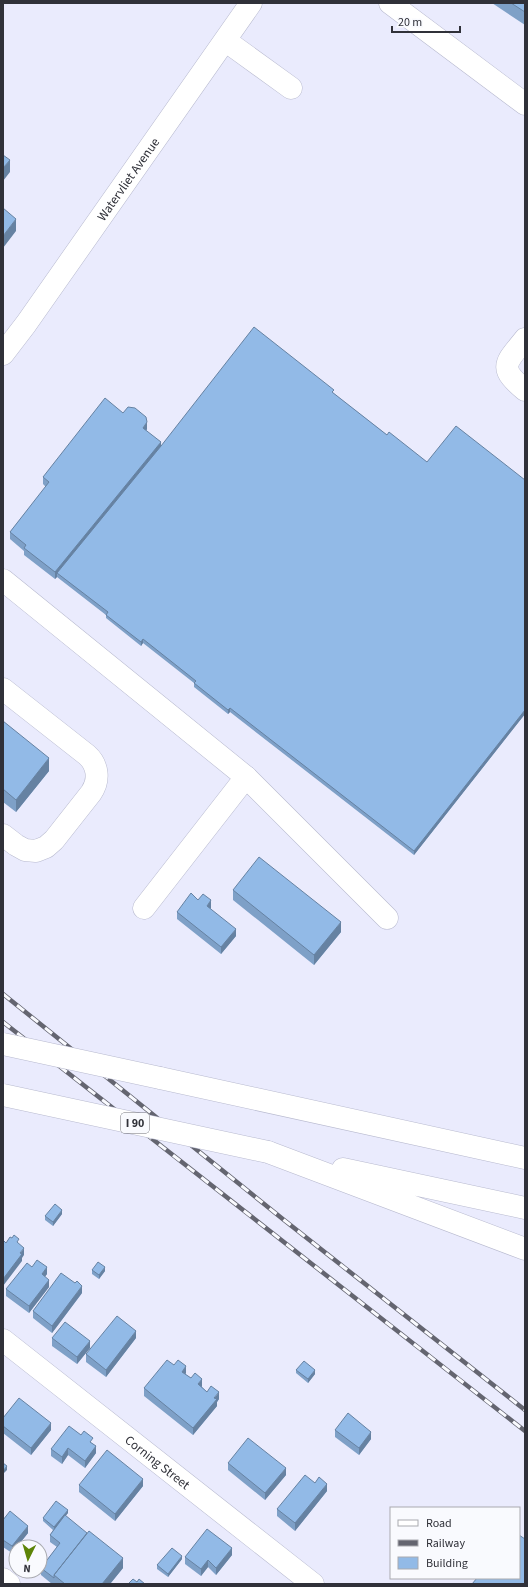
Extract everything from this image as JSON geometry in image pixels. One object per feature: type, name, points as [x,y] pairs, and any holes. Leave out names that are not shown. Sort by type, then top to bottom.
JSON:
[{"type":"main road","name":"Watervliet Avenue","points":[[3,354],[26,324],[226,41],[251,3]]},
{"type":"main road","points":[[390,3],[525,104]]},
{"type":"main road","points":[[226,41],[291,88]]},
{"type":"main road","points":[[525,339],[511,357],[507,366],[508,373],[512,379],[525,390]]},
{"type":"main road","points":[[3,580],[246,777],[387,918]]},
{"type":"main road","points":[[3,689],[87,755],[94,762],[97,778],[91,793],[54,840],[46,847],[36,851],[25,850],[3,835]]},
{"type":"main road","points":[[144,908],[246,777]]},
{"type":"main road","points":[[3,1044],[525,1158]]},
{"type":"main road","name":"I 90","points":[[3,1095],[525,1208]]},
{"type":"main road","points":[[353,1121],[525,1148]]},
{"type":"main road","points":[[268,1152],[525,1249]]},
{"type":"main road","name":"Corning Street","points":[[6,1350],[313,1584]]},
{"type":"main road","points":[[3,1579],[9,1584]]},
{"type":"building","points":[[511,3],[525,3],[525,12]]},
{"type":"building","points":[[3,155],[10,160],[3,168]]},
{"type":"building","points":[[3,208],[16,219],[3,236]]},
{"type":"building","points":[[254,327],[334,390],[332,392],[387,435],[389,432],[427,462],[456,426],[525,480],[525,710],[414,851],[230,708],[228,710],[194,683],[196,681],[143,639],[141,642],[106,615],[108,612],[57,573],[161,446]]},
{"type":"building","points":[[105,398],[123,413],[128,407],[135,408],[146,417],[147,422],[143,428],[161,442],[55,572],[24,548],[26,545],[10,532],[49,482],[43,477]]},
{"type":"building","points":[[3,721],[49,758],[16,800],[3,789]]},
{"type":"building","points":[[259,857],[341,922],[314,955],[233,890]]},
{"type":"building","points":[[191,893],[198,900],[203,894],[211,900],[207,906],[236,929],[221,947],[177,912]]},
{"type":"building","points":[[55,1204],[62,1210],[53,1222],[45,1216]]},
{"type":"building","points":[[14,1235],[19,1239],[17,1242],[24,1248],[20,1253],[22,1254],[3,1279],[3,1240],[6,1243],[10,1237],[12,1238]]},
{"type":"building","points":[[37,1260],[47,1267],[42,1274],[49,1280],[29,1306],[6,1289],[27,1263],[32,1267]]},
{"type":"building","points":[[98,1262],[105,1267],[99,1275],[92,1270]]},
{"type":"building","points":[[61,1273],[75,1283],[77,1281],[82,1286],[52,1326],[33,1311]]},
{"type":"building","points":[[117,1316],[136,1331],[106,1370],[86,1354]]},
{"type":"building","points":[[65,1322],[90,1341],[77,1357],[52,1338]]},
{"type":"building","points":[[167,1360],[174,1365],[178,1360],[186,1366],[182,1372],[191,1378],[195,1373],[202,1379],[198,1384],[207,1392],[211,1386],[219,1392],[214,1398],[217,1399],[193,1428],[144,1388]]},
{"type":"building","points":[[304,1361],[315,1370],[308,1379],[296,1370]]},
{"type":"building","points":[[19,1398],[51,1423],[31,1448],[3,1426],[3,1418]]},
{"type":"building","points":[[348,1413],[371,1432],[359,1448],[335,1430]]},
{"type":"building","points":[[69,1426],[81,1435],[84,1431],[93,1438],[90,1442],[96,1446],[85,1461],[68,1448],[62,1457],[51,1449]]},
{"type":"building","points":[[248,1438],[286,1468],[265,1493],[228,1463]]},
{"type":"building","points":[[107,1450],[143,1479],[115,1514],[79,1485]]},
{"type":"building","points":[[3,1463],[7,1466],[3,1471]]},
{"type":"building","points":[[305,1475],[315,1483],[319,1477],[327,1484],[295,1523],[277,1509]]},
{"type":"building","points":[[56,1501],[68,1510],[54,1527],[43,1518]]},
{"type":"building","points":[[10,1511],[28,1526],[18,1539],[8,1539],[8,1543],[3,1540],[3,1520]]},
{"type":"building","points":[[65,1515],[87,1533],[54,1575],[54,1578],[48,1573],[48,1559],[60,1543],[50,1535]]},
{"type":"building","points":[[207,1529],[232,1548],[216,1568],[208,1560],[201,1569],[185,1557]]},
{"type":"building","points":[[89,1531],[123,1558],[102,1584],[65,1584],[54,1575]]},
{"type":"building","points":[[520,1536],[525,1539],[525,1584],[472,1584],[476,1579],[520,1579]]},
{"type":"building","points":[[172,1548],[182,1556],[168,1574],[157,1565]]},
{"type":"building","points":[[133,1579],[137,1582],[139,1579],[145,1584],[128,1584]]},
{"type":"railway","points":[[3,994],[284,1220],[525,1410]]},
{"type":"railway","points":[[3,1022],[525,1431]]}]
